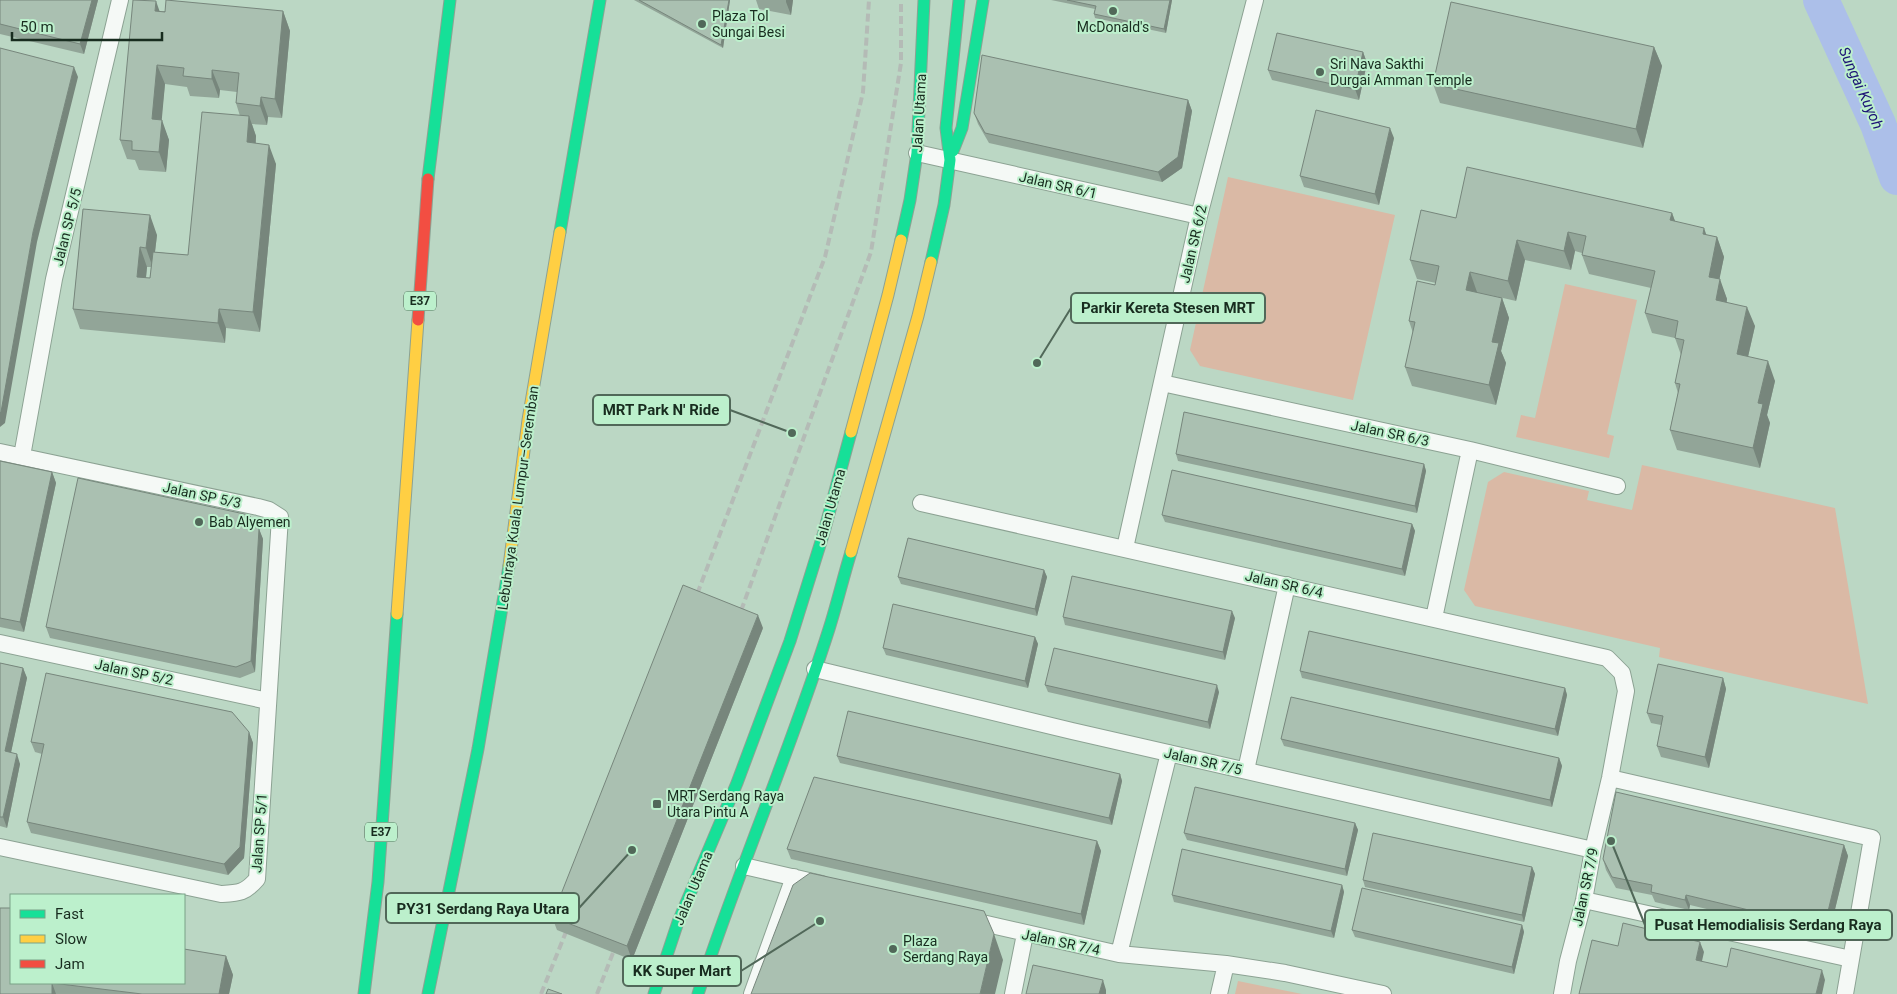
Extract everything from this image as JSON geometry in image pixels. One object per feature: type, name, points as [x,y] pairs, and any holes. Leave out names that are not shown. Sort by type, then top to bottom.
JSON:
[{"type":"main road","name":"E37","points":[[364,994],[378,882],[428,183],[450,0]]},
{"type":"main road","name":"Lebuhraya Kuala Lumpur–Seremban","points":[[428,994],[478,749],[504,603],[528,420],[600,0]]},
{"type":"main road","name":"Jalan Utama","points":[[654,994],[678,922],[737,783],[793,632],[824,532],[888,295],[910,200],[918,153],[924,0]]},
{"type":"main road","name":"Jalan Utama","points":[[698,994],[784,761],[840,593],[918,316],[944,206],[950,160],[946,128],[959,0]]},
{"type":"main road","points":[[950,160],[962,128],[983,0]]},
{"type":"street","name":"Jalan SP 5/5","points":[[22,456],[54,279],[120,0]]},
{"type":"street","name":"Jalan SR 6/2","points":[[1125,548],[1199,216],[1255,0]]},
{"type":"street","name":"Jalan SR 6/1","points":[[918,153],[1199,216]]},
{"type":"street","name":"Jalan SR 6/3","points":[[1162,383],[1470,450],[1617,486]]},
{"type":"street","points":[[1434,618],[1470,450]]},
{"type":"street","name":"Jalan SP 5/3","points":[[0,452],[258,507],[269,510],[280,517],[268,701]]},
{"type":"street","name":"Jalan SR 6/4","points":[[921,503],[1607,658],[1622,673],[1626,691]]},
{"type":"street","points":[[1246,770],[1287,585]]},
{"type":"street","name":"Jalan SP 5/2","points":[[0,643],[268,701]]},
{"type":"street","name":"Jalan SR 7/5","points":[[814,669],[1593,850]]},
{"type":"street","name":"Jalan SR 7/9","points":[[1562,994],[1610,778],[1626,691]]},
{"type":"street","name":"Jalan SP 5/1","points":[[0,847],[221,894],[247,890],[257,879],[268,701]]},
{"type":"street","points":[[1119,954],[1169,753]]},
{"type":"street","points":[[1610,778],[1872,838],[1845,994]]},
{"type":"street","points":[[744,866],[832,887]]},
{"type":"street","points":[[752,994],[794,877]]},
{"type":"street","points":[[1584,900],[1851,959]]},
{"type":"street","name":"Jalan SR 7/4","points":[[958,918],[1119,954],[1226,964],[1285,973],[1383,994]]},
{"type":"street","points":[[1013,994],[1025,934]]},
{"type":"street","points":[[1219,994],[1226,964]]},
{"type":"shaded area","points":[[1228,177],[1395,215],[1353,400],[1200,366],[1190,350]]},
{"type":"shaded area","points":[[1565,284],[1637,300],[1607,434],[1614,436],[1609,458],[1516,437],[1521,415],[1535,418]]},
{"type":"shaded area","points":[[1642,465],[1835,508],[1868,704],[1659,657],[1660,648],[1475,606],[1464,590],[1488,482],[1504,472],[1589,491],[1587,500],[1632,510]]},
{"type":"shaded area","points":[[1238,981],[1302,994],[1235,994]]},
{"type":"building","points":[[0,0],[92,0],[80,44],[0,24]]},
{"type":"building","points":[[133,0],[156,1],[155,11],[165,12],[166,0],[283,11],[275,99],[261,97],[260,106],[236,103],[239,73],[212,70],[212,79],[183,76],[184,68],[157,65],[152,119],[162,120],[159,152],[132,150],[132,141],[120,140]]},
{"type":"building","name":"Plaza Tol Sungai Besi","points":[[639,0],[729,0],[721,45]]},
{"type":"building","points":[[1067,0],[1170,0],[1164,29],[1094,14],[1096,6]]},
{"type":"building","points":[[1451,2],[1654,47],[1636,129],[1433,84]]},
{"type":"building","name":"Sri Nava Sakthi Durgai Amman Temple","points":[[1277,33],[1363,52],[1355,89],[1268,70]]},
{"type":"building","points":[[0,48],[74,67],[33,232],[0,413]]},
{"type":"building","points":[[982,55],[1188,100],[1178,157],[1158,172],[985,133],[974,113]]},
{"type":"building","points":[[1316,110],[1390,128],[1375,194],[1300,176]]},
{"type":"building","points":[[202,112],[249,116],[247,142],[269,145],[253,312],[219,309],[218,323],[73,309],[83,209],[150,215],[146,248],[140,247],[137,277],[150,278],[153,252],[188,255]]},
{"type":"building","points":[[1467,167],[1672,213],[1670,220],[1704,228],[1703,234],[1717,237],[1709,277],[1720,279],[1716,300],[1747,307],[1737,354],[1768,361],[1758,403],[1763,404],[1753,448],[1670,430],[1680,384],[1675,383],[1684,340],[1675,338],[1678,321],[1645,313],[1655,271],[1582,255],[1586,236],[1568,232],[1564,251],[1517,240],[1508,281],[1470,272],[1466,290],[1502,298],[1492,342],[1499,343],[1489,385],[1405,367],[1415,322],[1409,321],[1417,281],[1435,285],[1439,266],[1410,260],[1421,210],[1456,218]]},
{"type":"building","points":[[1184,412],[1424,464],[1415,506],[1176,454]]},
{"type":"building","points":[[0,461],[52,472],[20,622],[0,618]]},
{"type":"building","points":[[1172,470],[1412,524],[1402,569],[1162,515]]},
{"type":"building","points":[[78,478],[249,515],[259,529],[251,661],[236,667],[46,627]]},
{"type":"building","points":[[908,538],[1044,570],[1035,609],[898,577]]},
{"type":"building","points":[[1072,576],[1232,611],[1223,652],[1063,617]]},
{"type":"building","points":[[683,585],[758,615],[627,946],[552,917]]},
{"type":"building","points":[[893,604],[1035,637],[1025,681],[883,648]]},
{"type":"building","points":[[1309,631],[1565,688],[1555,729],[1300,671]]},
{"type":"building","points":[[1054,648],[1217,685],[1208,722],[1045,685]]},
{"type":"building","points":[[0,663],[23,668],[5,751],[17,754],[3,817],[0,817]]},
{"type":"building","points":[[1658,664],[1723,678],[1705,757],[1657,746],[1663,716],[1647,713]]},
{"type":"building","points":[[46,673],[232,712],[249,732],[240,847],[224,864],[27,822],[44,744],[31,742]]},
{"type":"building","points":[[1291,697],[1559,758],[1550,800],[1281,739]]},
{"type":"building","points":[[848,711],[1120,774],[1109,818],[837,756]]},
{"type":"building","points":[[814,777],[1097,841],[1081,914],[787,849]]},
{"type":"building","points":[[1195,787],[1355,823],[1345,869],[1184,833]]},
{"type":"building","points":[[1616,792],[1844,845],[1824,928],[1686,895],[1685,900],[1651,892],[1652,885],[1612,877],[1603,859]]},
{"type":"building","points":[[1373,833],[1532,867],[1522,915],[1363,880]]},
{"type":"building","points":[[1182,849],[1342,885],[1331,931],[1172,895]]},
{"type":"building","name":"Plaza Serdang Raya","points":[[810,873],[984,911],[994,934],[980,994],[751,994],[793,885]]},
{"type":"building","points":[[1362,888],[1522,925],[1512,967],[1352,930]]},
{"type":"building","points":[[0,908],[10,908],[10,984],[52,984],[52,994],[0,994]]},
{"type":"building","points":[[1623,923],[1700,942],[1696,960],[1727,967],[1731,948],[1822,970],[1816,994],[1579,994],[1592,940],[1618,946]]},
{"type":"building","points":[[185,949],[226,956],[219,994],[142,994],[60,984],[185,984]]},
{"type":"building","points":[[1033,965],[1103,980],[1099,994],[1026,994]]},
{"type":"building","points":[[548,989],[562,994],[546,994]]},
{"type":"waterway","name":"Sungai Kuyoh","points":[[1821,0],[1878,124],[1897,177]]},
{"type":"railway","points":[[693,605],[825,257],[863,92],[869,0]]},
{"type":"railway","points":[[737,622],[871,252],[901,63],[901,0]]},
{"type":"railway","points":[[541,994],[570,922]]},
{"type":"railway","points":[[597,994],[618,940]]},
{"type":"traffic: fast","points":[[428,179],[450,0]]},
{"type":"traffic: fast","points":[[560,232],[600,0]]},
{"type":"traffic: fast","points":[[901,240],[910,200],[917,153],[924,0]]},
{"type":"traffic: fast","points":[[931,262],[944,205],[950,160],[946,128],[959,0]]},
{"type":"traffic: fast","points":[[953,151],[962,128],[983,0]]},
{"type":"traffic: fast","points":[[654,994],[678,922],[737,783],[790,641],[824,532],[851,432]]},
{"type":"traffic: fast","points":[[698,994],[814,675],[851,552]]},
{"type":"traffic: fast","points":[[428,994],[478,749],[509,566]]},
{"type":"traffic: fast","points":[[364,994],[378,882],[397,614]]},
{"type":"traffic: slow","points":[[509,566],[528,420],[560,232]]},
{"type":"traffic: slow","points":[[851,432],[901,240]]},
{"type":"traffic: slow","points":[[851,552],[918,316],[931,262]]},
{"type":"traffic: slow","points":[[397,614],[418,320]]},
{"type":"traffic: jam","points":[[418,320],[428,179]]},
{"type":"place","name":"McDonald's","points":[[1113,11]]},
{"type":"place","name":"Plaza Tol Sungai Besi","points":[[702,24]]},
{"type":"place","name":"Sri Nava Sakthi Durgai Amman Temple","points":[[1320,72]]},
{"type":"place","name":"Parkir Kereta Stesen MRT","points":[[1037,363]]},
{"type":"place","name":"MRT Park N' Ride","points":[[792,433]]},
{"type":"place","name":"Bab Alyemen","points":[[199,522]]},
{"type":"place","name":"MRT Serdang Raya Utara Pintu A","points":[[657,804]]},
{"type":"place","name":"Pusat Hemodialisis Serdang Raya","points":[[1611,841]]},
{"type":"place","name":"PY31 Serdang Raya Utara","points":[[632,850]]},
{"type":"place","name":"KK Super Mart","points":[[820,921]]},
{"type":"place","name":"Plaza Serdang Raya","points":[[893,949]]}]
